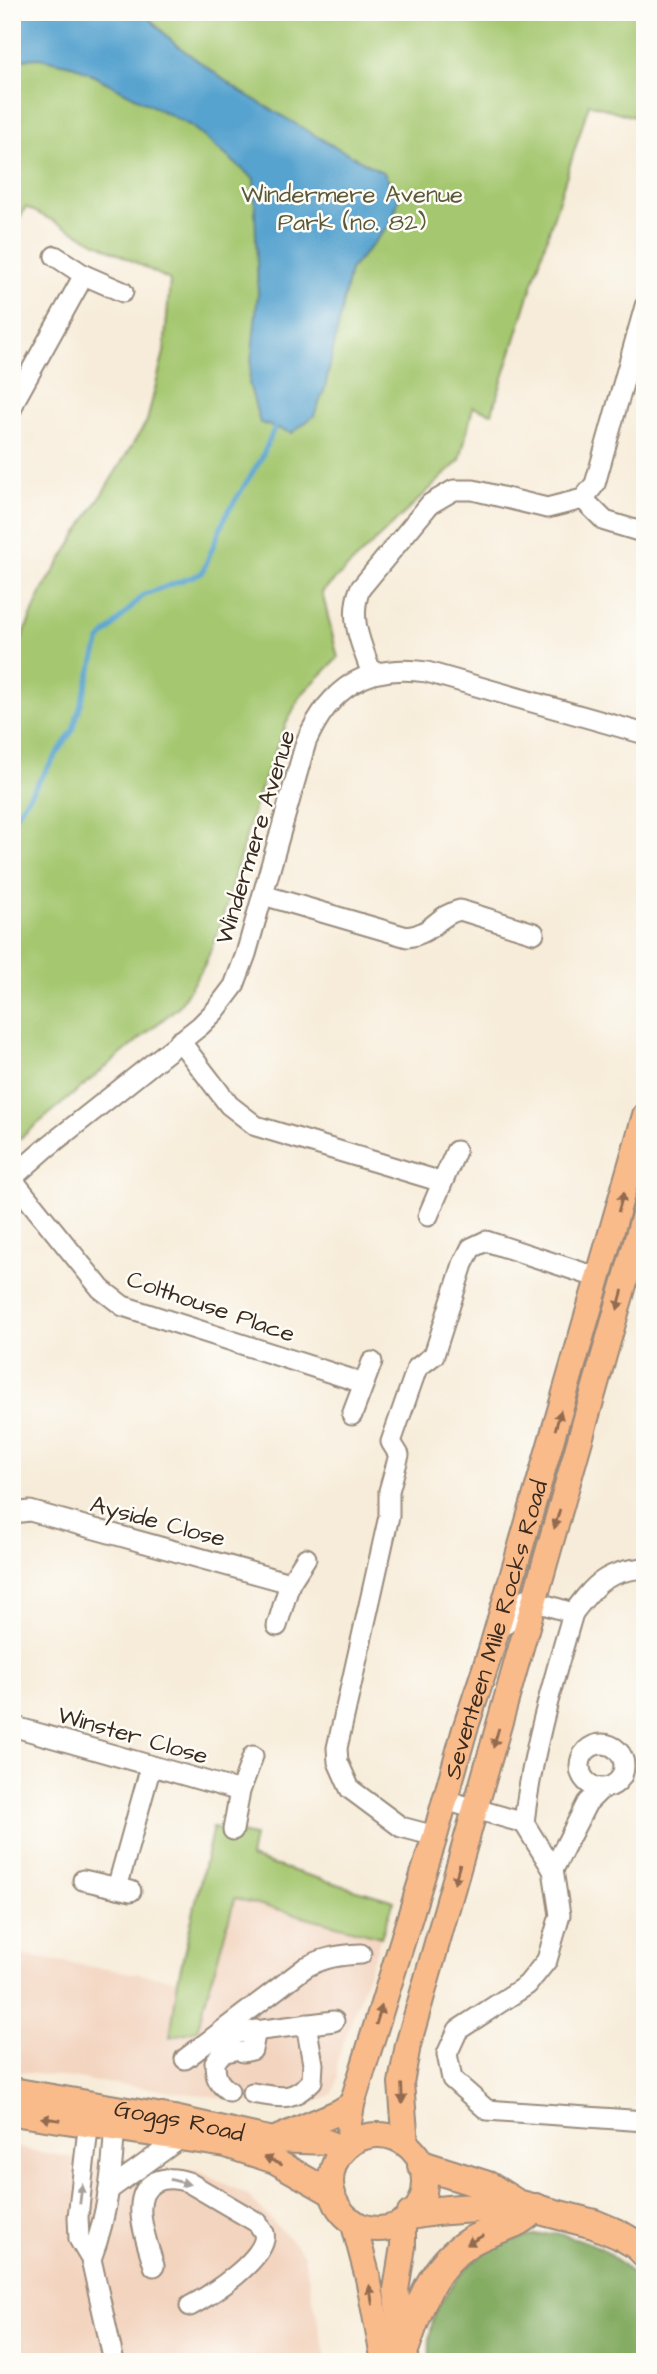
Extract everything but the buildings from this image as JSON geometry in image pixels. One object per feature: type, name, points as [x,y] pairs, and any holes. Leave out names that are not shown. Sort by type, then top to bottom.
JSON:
[{"type":"highway","points":[[414,2155],[488,2186],[526,2206],[594,2224],[618,2234],[645,2253]]},
{"type":"highway","points":[[407,2218],[451,2208],[526,2206]]},
{"type":"highway","points":[[397,2359],[419,2304],[440,2269],[468,2243],[517,2221],[526,2206]]},
{"type":"main road","name":"Seventeen Mile Rocks Road","points":[[347,2147],[352,2104],[491,1650],[645,1115]]},
{"type":"main road","name":"Seventeen Mile Rocks Road","points":[[414,2155],[401,2098],[402,2068],[645,1211]]},
{"type":"main road","name":"Goggs Road","points":[[12,2091],[90,2114],[274,2140],[327,2142],[347,2147]]},
{"type":"main road","points":[[274,2140],[352,2104]]},
{"type":"main road","name":"Goggs Road","points":[[12,2113],[90,2114]]},
{"type":"main road","name":"Goggs Road","points":[[115,2118],[181,2137],[254,2153],[295,2171],[333,2194]]},
{"type":"main road","points":[[378,2135],[393,2137],[414,2155],[425,2178],[424,2192],[419,2204],[407,2218],[391,2227],[378,2229],[365,2227],[344,2214],[333,2194],[332,2178],[335,2163],[347,2147],[363,2137],[378,2135]]},
{"type":"main road","points":[[397,2359],[396,2290],[407,2218]]},
{"type":"main road","points":[[353,2221],[368,2278],[397,2359]]},
{"type":"street","points":[[55,256],[84,275],[123,292]]},
{"type":"street","points":[[12,408],[84,275]]},
{"type":"street","points":[[372,674],[355,622],[356,599],[360,589],[430,504],[454,490],[473,490],[547,509],[583,499],[595,484],[645,306]]},
{"type":"street","points":[[583,499],[605,521],[645,533]]},
{"type":"street","name":"Windermere Avenue","points":[[12,1178],[215,1011],[234,986],[263,895],[300,760],[313,727],[330,701],[344,688],[372,674],[397,670],[427,672],[645,734]]},
{"type":"street","points":[[263,895],[407,937],[422,935],[449,912],[460,910],[534,933]]},
{"type":"street","points":[[180,1041],[229,1105],[256,1126],[442,1182]]},
{"type":"street","points":[[428,1216],[456,1151]]},
{"type":"street","name":"Colthouse Place","points":[[12,1178],[100,1289],[123,1306],[363,1383]]},
{"type":"street","points":[[435,1836],[401,1827],[350,1789],[338,1762],[337,1748],[389,1516],[390,1491],[399,1455],[391,1442],[417,1368],[434,1355],[463,1264],[471,1248],[486,1241],[599,1278]]},
{"type":"street","points":[[352,1415],[372,1362]]},
{"type":"street","name":"Ayside Close","points":[[12,1513],[30,1511],[290,1583]]},
{"type":"street","points":[[276,1626],[290,1583],[306,1558]]},
{"type":"street","points":[[645,1568],[625,1569],[597,1583],[573,1613],[539,1733],[524,1823],[553,1870],[560,1915],[547,1960],[527,1985],[458,2030],[447,2054],[452,2079],[487,2110],[645,2121]]},
{"type":"street","points":[[491,1650],[516,1605],[526,1600],[573,1613]]},
{"type":"street","name":"Winster Close","points":[[12,1726],[240,1791]]},
{"type":"street","points":[[553,1870],[587,1803],[601,1789],[616,1784],[624,1771],[622,1756],[610,1746],[596,1745],[585,1752],[580,1765],[587,1803]]},
{"type":"street","points":[[233,1830],[240,1791],[253,1756]]},
{"type":"street","points":[[83,1880],[124,1890],[151,1766]]},
{"type":"street","points":[[583,1778],[601,1789]]},
{"type":"street","points":[[445,1800],[524,1823]]},
{"type":"street","points":[[185,2059],[319,1960],[334,1955],[360,1954]]},
{"type":"street","points":[[217,2035],[334,2021]]},
{"type":"street","points":[[252,2093],[289,2098],[312,2081],[313,2064],[306,2024]]},
{"type":"street","points":[[229,2091],[220,2085],[215,2076],[215,2062],[222,2053],[252,2050],[256,2030]]},
{"type":"street","points":[[90,2114],[78,2217],[79,2239],[91,2259],[114,2362]]},
{"type":"street","points":[[91,2259],[110,2189],[115,2118]]},
{"type":"street","points":[[110,2189],[181,2137]]},
{"type":"street","points":[[154,2266],[145,2233],[141,2202],[151,2184],[161,2180],[179,2179],[188,2182],[258,2223],[264,2232],[264,2240],[254,2258],[204,2299],[190,2306]]},
{"type":"shaded area","points":[[235,1897],[381,1937],[337,2061],[338,2077],[333,2093],[324,2099],[295,2107],[12,2071],[12,1954],[178,1980],[170,2036],[197,2030]]},
{"type":"shaded area","points":[[12,2147],[135,2169],[198,2171],[246,2194],[303,2253],[327,2362],[12,2362]]},
{"type":"green space","name":"Windermere Avenue Park (no. 82)","points":[[12,12],[645,12],[645,120],[589,104],[492,413],[473,407],[460,460],[322,592],[338,658],[301,695],[287,722],[259,792],[220,926],[205,964],[179,1006],[12,1145],[12,661],[42,591],[147,421],[164,352],[170,280],[26,207],[12,232]]},
{"type":"green space","points":[[213,1827],[254,1836],[250,1858],[394,1901],[381,1937],[235,1898],[197,2030],[170,2037],[178,1980]]},
{"type":"green space","points":[[555,2233],[583,2241],[606,2252],[626,2268],[645,2290],[645,2362],[430,2362],[430,2338],[435,2313],[451,2286],[467,2267],[499,2245]]},
{"type":"water","points":[[12,12],[143,12],[174,43],[238,90],[384,173],[399,198],[392,222],[350,270],[325,388],[314,416],[292,433],[260,423],[249,383],[258,293],[254,179],[191,126],[75,66],[39,58],[12,60]]},
{"type":"waterway","points":[[12,821],[73,730],[100,640],[143,595],[202,573],[226,515],[261,459],[277,422]]}]
